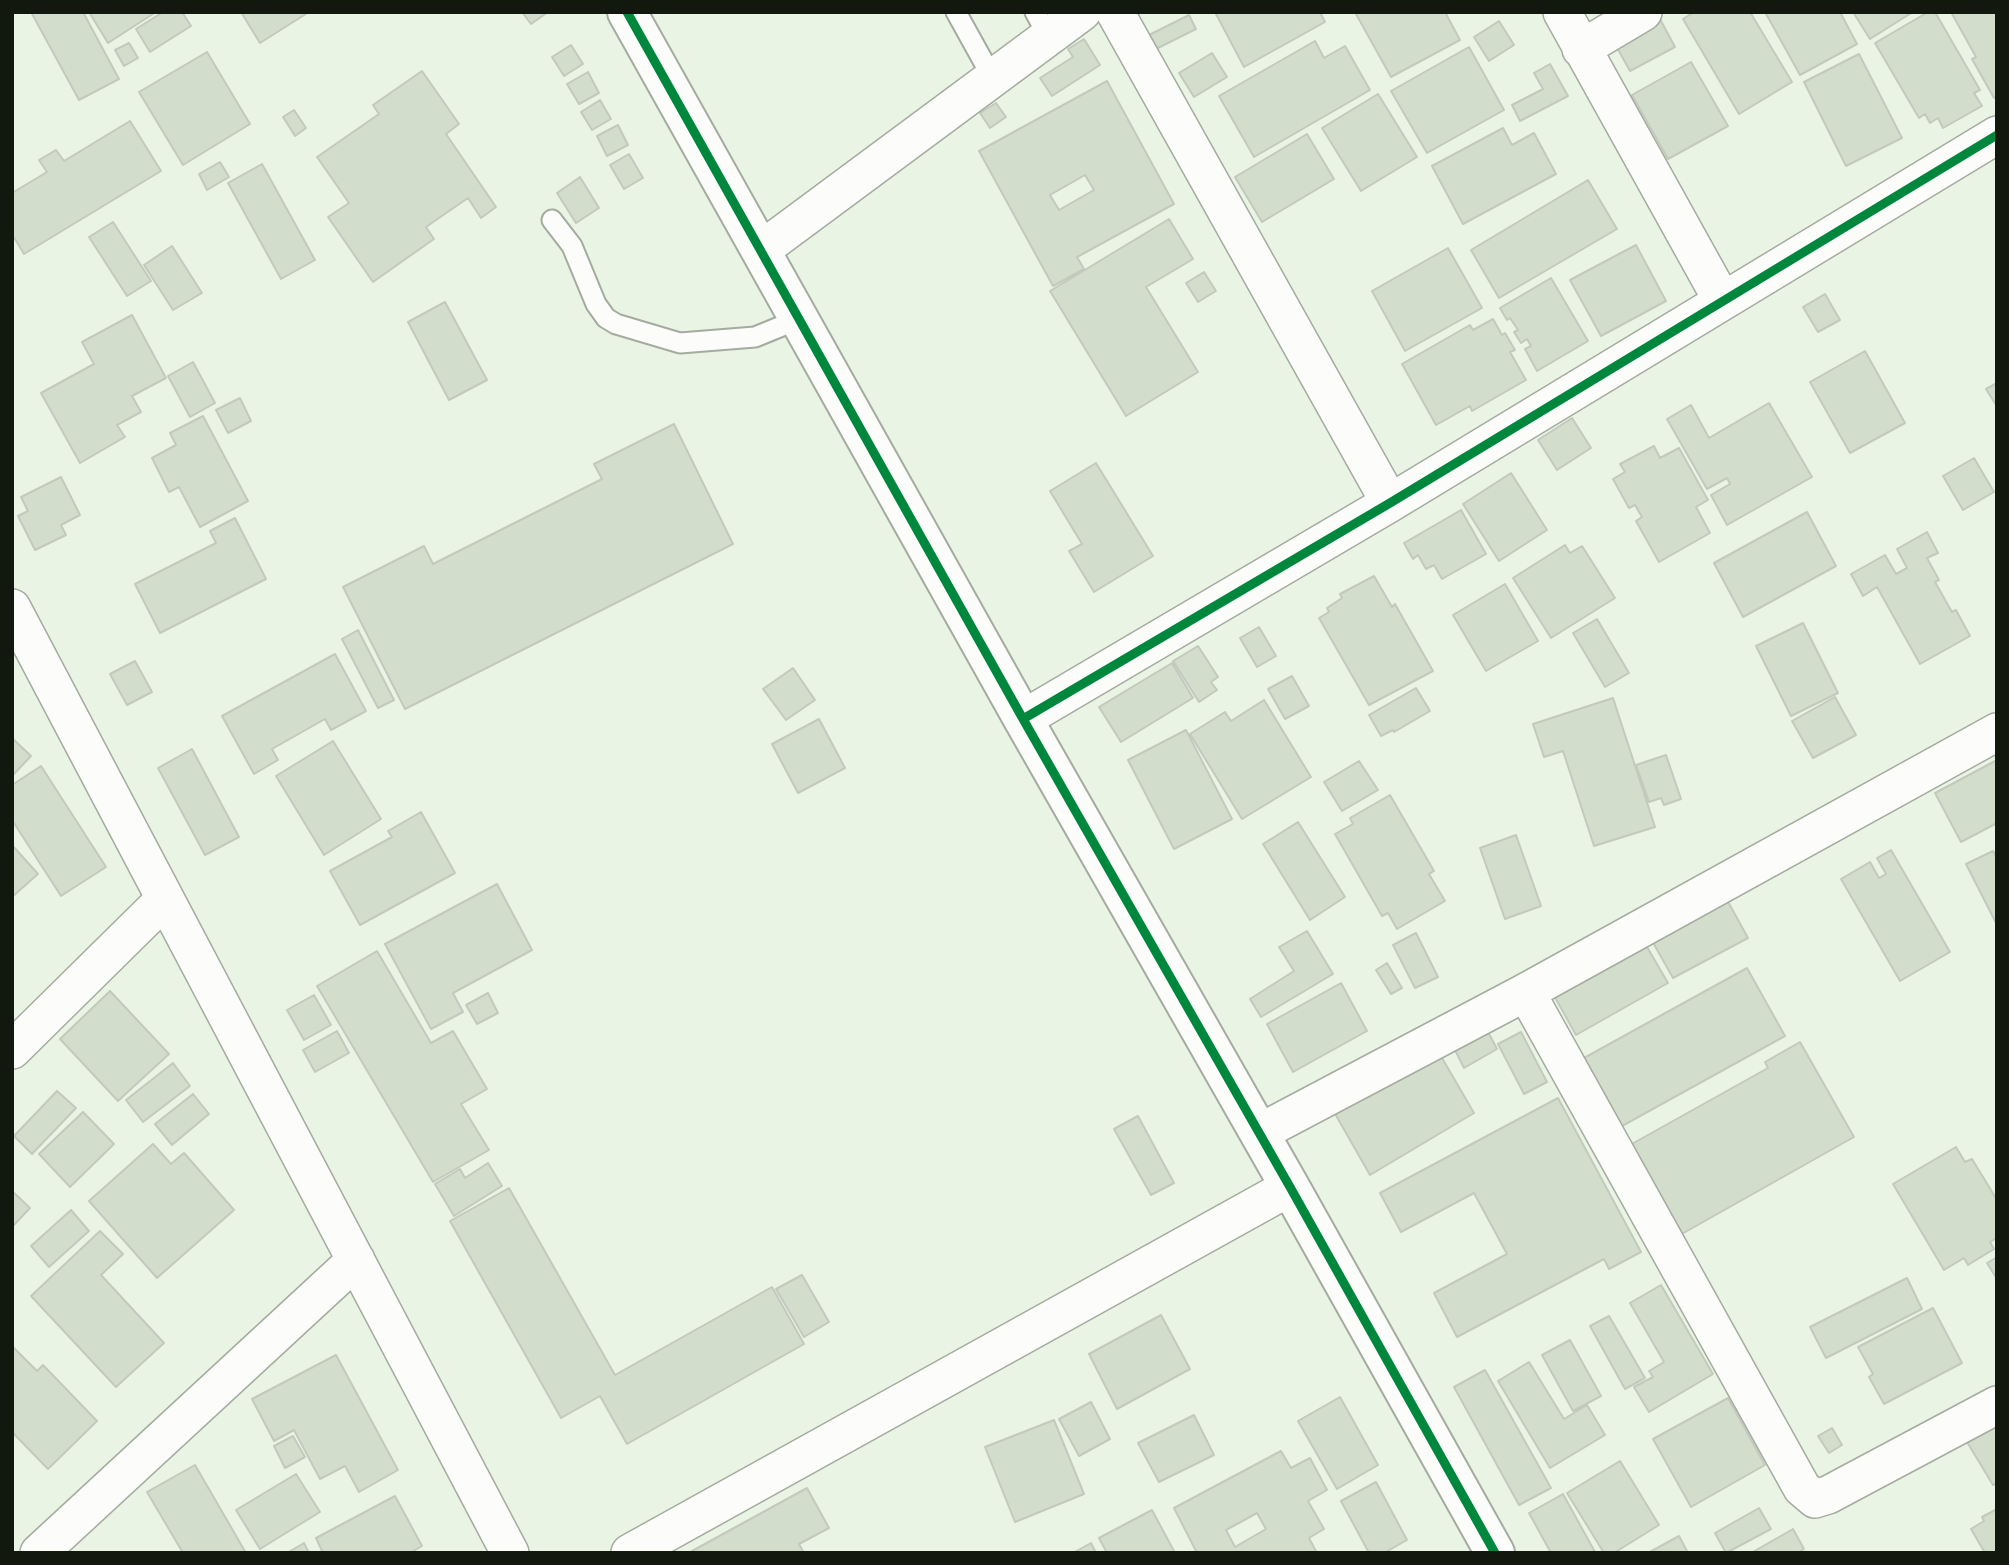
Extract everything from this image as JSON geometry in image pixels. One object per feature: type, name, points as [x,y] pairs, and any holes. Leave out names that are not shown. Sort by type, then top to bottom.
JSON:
[{"type":"street","points":[[627,12],[1495,1553]]},
{"type":"street","points":[[761,250],[992,77],[1042,24],[1082,12]]},
{"type":"street","points":[[1115,12],[1390,503]]},
{"type":"street","points":[[1562,12],[1721,300]]},
{"type":"street","points":[[1581,49],[1643,12]]},
{"type":"street","points":[[1023,719],[1390,503],[1997,135]]},
{"type":"street","points":[[12,608],[510,1553]]},
{"type":"street","points":[[1259,1133],[1526,992],[1997,732]]},
{"type":"street","points":[[12,1050],[165,899]]},
{"type":"street","points":[[1526,992],[1802,1488],[1815,1499],[1828,1495],[1997,1405]]},
{"type":"street","points":[[630,1553],[1290,1187]]},
{"type":"street","points":[[39,1553],[356,1260]]},
{"type":"lane","points":[[956,12],[992,77]]},
{"type":"lane","points":[[552,220],[572,246],[596,304],[606,318],[616,324],[680,343],[755,337],[799,319]]},
{"type":"building","points":[[31,12],[83,12],[119,79],[79,100]]},
{"type":"building","points":[[89,12],[156,12],[108,43]]},
{"type":"building","points":[[163,12],[182,12],[191,26],[150,52],[136,29]]},
{"type":"building","points":[[241,12],[309,12],[260,43]]},
{"type":"building","points":[[522,12],[548,12],[531,24]]},
{"type":"building","points":[[1215,12],[1320,12],[1325,22],[1244,67]]},
{"type":"building","points":[[1445,12],[1460,40],[1391,77],[1356,14]]},
{"type":"building","points":[[1694,12],[1750,12],[1792,82],[1739,114],[1683,19]]},
{"type":"building","points":[[1765,12],[1840,12],[1857,44],[1800,75]]},
{"type":"building","points":[[1853,12],[1913,12],[1870,39]]},
{"type":"building","points":[[1928,12],[1935,12],[1980,90],[1974,93],[1982,106],[1943,128],[1938,118],[1930,123],[1925,114],[1919,118],[1875,43]]},
{"type":"building","points":[[1951,12],[1997,12],[1997,96],[1994,98],[1972,59],[1976,57]]},
{"type":"building","points":[[1189,15],[1196,29],[1154,50],[1147,36]]},
{"type":"building","points":[[1660,19],[1675,47],[1630,71],[1615,44]]},
{"type":"building","points":[[1499,21],[1514,45],[1489,61],[1474,37]]},
{"type":"building","points":[[1084,39],[1100,65],[1052,96],[1040,78],[1073,57],[1068,49]]},
{"type":"building","points":[[1315,41],[1324,58],[1345,46],[1370,90],[1254,157],[1219,96]]},
{"type":"building","points":[[129,43],[138,58],[124,66],[115,50]]},
{"type":"building","points":[[571,45],[583,64],[564,76],[552,57]]},
{"type":"building","points":[[1469,47],[1504,110],[1427,153],[1391,91]]},
{"type":"building","points":[[207,52],[250,124],[183,165],[139,92]]},
{"type":"building","points":[[1212,53],[1227,77],[1194,97],[1179,73]]},
{"type":"building","points":[[1859,54],[1902,138],[1846,166],[1804,82]]},
{"type":"building","points":[[1691,62],[1728,126],[1668,159],[1632,95]]},
{"type":"building","points":[[1550,64],[1568,96],[1520,121],[1512,105],[1543,89],[1534,73]]},
{"type":"building","points":[[422,71],[459,124],[446,134],[496,207],[481,218],[468,198],[426,227],[434,239],[373,282],[328,217],[349,203],[317,157],[379,114],[373,105]]},
{"type":"building","points":[[588,72],[599,93],[579,104],[567,84]]},
{"type":"building","points":[[1107,81],[1174,204],[1077,257],[1084,269],[1053,286],[979,151]],"holes":[[[1085,175],[1094,190],[1059,210],[1050,195]]]},
{"type":"building","points":[[1378,94],[1417,157],[1361,191],[1322,128]]},
{"type":"building","points":[[600,100],[611,119],[592,130],[581,112]]},
{"type":"building","points":[[996,103],[1006,117],[990,128],[980,113]]},
{"type":"building","points":[[294,110],[306,128],[295,136],[283,117]]},
{"type":"building","points":[[130,121],[161,171],[24,254],[12,234],[12,193],[47,172],[39,160],[56,150],[64,161]]},
{"type":"building","points":[[618,125],[628,145],[607,156],[597,136]]},
{"type":"building","points":[[1503,128],[1512,145],[1534,133],[1556,174],[1463,224],[1432,166]]},
{"type":"building","points":[[1307,134],[1334,179],[1262,222],[1235,177]]},
{"type":"building","points":[[629,154],[643,178],[624,189],[610,165]]},
{"type":"building","points":[[220,162],[229,177],[207,190],[199,174]]},
{"type":"building","points":[[262,164],[315,260],[281,279],[228,183]]},
{"type":"building","points":[[580,177],[599,208],[576,223],[557,193]]},
{"type":"building","points":[[1588,180],[1617,229],[1499,298],[1471,250]]},
{"type":"building","points":[[1169,219],[1193,259],[1146,287],[1198,372],[1126,416],[1050,291]]},
{"type":"building","points":[[113,222],[151,281],[127,296],[89,237]]},
{"type":"building","points":[[1636,245],[1666,301],[1601,336],[1570,280]]},
{"type":"building","points":[[172,246],[202,293],[173,310],[144,265]]},
{"type":"building","points":[[1448,248],[1482,308],[1405,351],[1372,291]]},
{"type":"building","points":[[1204,272],[1216,291],[1198,302],[1186,283]]},
{"type":"building","points":[[1551,278],[1588,341],[1537,371],[1525,349],[1531,346],[1527,339],[1521,343],[1514,332],[1518,330],[1510,318],[1507,320],[1500,308]]},
{"type":"building","points":[[1825,294],[1840,320],[1818,332],[1803,307]]},
{"type":"building","points":[[445,302],[487,380],[449,400],[408,322]]},
{"type":"building","points":[[132,315],[166,378],[132,396],[141,412],[117,425],[125,437],[80,463],[41,393],[94,364],[82,342]]},
{"type":"building","points":[[1493,319],[1515,350],[1510,352],[1526,380],[1472,411],[1470,406],[1436,425],[1402,364],[1470,325],[1473,330]]},
{"type":"building","points":[[1865,351],[1905,423],[1850,453],[1810,382]]},
{"type":"building","points":[[193,362],[215,403],[190,417],[168,376]]},
{"type":"building","points":[[1997,383],[1997,404],[1996,405],[1986,389]]},
{"type":"building","points":[[240,398],[251,421],[228,433],[216,410]]},
{"type":"building","points":[[1769,403],[1812,477],[1727,525],[1711,495],[1730,484],[1727,478],[1707,489],[1667,419],[1691,405],[1709,438]]},
{"type":"building","points":[[203,416],[248,501],[200,527],[179,487],[169,492],[152,458],[176,445],[170,433]]},
{"type":"building","points":[[1572,418],[1591,448],[1557,470],[1538,440]]},
{"type":"building","points":[[674,424],[733,544],[405,709],[343,587],[424,546],[433,564],[602,479],[594,464]]},
{"type":"building","points":[[1654,446],[1660,458],[1679,448],[1708,500],[1696,507],[1710,533],[1659,562],[1636,521],[1642,517],[1635,505],[1629,508],[1613,479],[1625,472],[1620,464]]},
{"type":"building","points":[[1974,458],[1994,492],[1963,510],[1943,476]]},
{"type":"building","points":[[1096,463],[1153,556],[1094,592],[1069,551],[1082,544],[1050,491]]},
{"type":"building","points":[[1511,473],[1547,530],[1499,561],[1463,504]]},
{"type":"building","points":[[61,477],[80,515],[61,525],[66,535],[35,550],[18,516],[28,511],[21,497]]},
{"type":"building","points":[[1461,510],[1486,554],[1442,579],[1434,565],[1426,569],[1418,555],[1413,559],[1404,543]]},
{"type":"building","points":[[1807,512],[1836,566],[1743,617],[1714,563]]},
{"type":"building","points":[[235,518],[266,579],[160,633],[135,584],[216,543],[210,531]]},
{"type":"building","points":[[1927,532],[1938,553],[1927,558],[1939,580],[1935,582],[1952,612],[1956,610],[1970,636],[1920,664],[1877,587],[1863,596],[1851,574],[1885,555],[1896,574],[1907,568],[1897,549]]},
{"type":"building","points":[[1565,545],[1570,553],[1582,546],[1615,598],[1551,638],[1513,578]]},
{"type":"building","points":[[1374,576],[1392,607],[1395,604],[1433,671],[1369,705],[1319,618],[1329,612],[1327,608],[1342,598],[1340,594]]},
{"type":"building","points":[[1505,584],[1538,641],[1486,671],[1453,615]]},
{"type":"building","points":[[1597,619],[1629,673],[1605,687],[1573,633]]},
{"type":"building","points":[[1803,623],[1838,693],[1791,716],[1756,646]]},
{"type":"building","points":[[1259,627],[1276,656],[1257,667],[1240,638]]},
{"type":"building","points":[[358,630],[394,700],[378,708],[342,639]]},
{"type":"building","points":[[1198,646],[1218,677],[1211,682],[1217,690],[1199,702],[1173,661]]},
{"type":"building","points":[[335,654],[366,711],[331,730],[325,719],[272,749],[278,760],[254,774],[222,716]]},
{"type":"building","points":[[135,661],[152,692],[127,705],[110,674]]},
{"type":"building","points":[[1172,663],[1193,698],[1121,742],[1099,707]]},
{"type":"building","points":[[793,668],[815,700],[786,720],[763,689]]},
{"type":"building","points":[[1292,676],[1309,706],[1285,719],[1268,689]]},
{"type":"building","points":[[1416,688],[1430,711],[1394,732],[1393,730],[1381,736],[1369,715]]},
{"type":"building","points":[[1835,697],[1856,735],[1813,758],[1792,721]]},
{"type":"building","points":[[1613,698],[1655,827],[1594,846],[1563,751],[1544,757],[1533,724]]},
{"type":"building","points":[[1264,700],[1311,777],[1242,819],[1190,734],[1225,712],[1231,721]]},
{"type":"building","points":[[819,719],[845,768],[798,793],[772,744]]},
{"type":"building","points":[[1186,730],[1232,819],[1174,849],[1128,760]]},
{"type":"building","points":[[12,738],[31,756],[12,776]]},
{"type":"building","points":[[333,741],[381,819],[324,855],[276,776]]},
{"type":"building","points":[[192,749],[239,837],[205,855],[158,768]]},
{"type":"building","points":[[1666,755],[1681,799],[1664,805],[1661,798],[1649,802],[1636,765]]},
{"type":"building","points":[[1997,760],[1997,823],[1961,842],[1935,793]]},
{"type":"building","points":[[1359,761],[1378,790],[1342,811],[1324,782]]},
{"type":"building","points":[[41,766],[106,867],[61,896],[12,820],[12,785]]},
{"type":"building","points":[[1390,795],[1434,871],[1429,874],[1445,901],[1397,929],[1388,913],[1382,916],[1335,834],[1353,824],[1350,818]]},
{"type":"building","points":[[421,812],[455,873],[360,925],[330,871],[392,837],[388,831]]},
{"type":"building","points":[[1298,822],[1345,897],[1310,920],[1263,844]]},
{"type":"building","points":[[1516,835],[1541,906],[1505,919],[1480,848]]},
{"type":"building","points":[[12,845],[38,874],[12,897]]},
{"type":"building","points":[[1891,850],[1950,952],[1900,981],[1841,879],[1870,862],[1879,878],[1886,874],[1877,858]]},
{"type":"building","points":[[1993,851],[1997,858],[1997,925],[1966,864]]},
{"type":"building","points":[[497,884],[532,950],[453,993],[463,1012],[431,1029],[385,944]]},
{"type":"building","points":[[1726,898],[1748,938],[1673,978],[1651,939]]},
{"type":"building","points":[[1307,931],[1333,974],[1261,1017],[1250,999],[1294,971],[1279,947]]},
{"type":"building","points":[[1416,933],[1438,977],[1415,988],[1393,945]]},
{"type":"building","points":[[1643,940],[1668,983],[1576,1035],[1552,992]]},
{"type":"building","points":[[377,951],[431,1043],[453,1031],[487,1089],[461,1104],[489,1150],[433,1182],[317,986]]},
{"type":"building","points":[[1387,963],[1402,988],[1391,994],[1376,970]]},
{"type":"building","points":[[1747,968],[1785,1036],[1622,1126],[1584,1058]]},
{"type":"building","points":[[1341,983],[1367,1031],[1293,1072],[1267,1024]]},
{"type":"building","points":[[110,991],[169,1054],[118,1101],[60,1039]]},
{"type":"building","points":[[488,993],[498,1013],[477,1024],[466,1005]]},
{"type":"building","points":[[314,995],[331,1025],[304,1040],[287,1010]]},
{"type":"building","points":[[1486,1028],[1497,1049],[1464,1068],[1453,1046]]},
{"type":"building","points":[[337,1031],[349,1053],[315,1072],[303,1050]]},
{"type":"building","points":[[1521,1032],[1547,1082],[1524,1094],[1498,1044]]},
{"type":"building","points":[[1800,1042],[1854,1137],[1680,1235],[1630,1145],[1768,1068],[1765,1062]]},
{"type":"building","points":[[1438,1051],[1474,1113],[1370,1175],[1334,1112]]},
{"type":"building","points":[[173,1063],[190,1086],[143,1122],[126,1100]]},
{"type":"building","points":[[57,1091],[76,1108],[32,1154],[14,1136]]},
{"type":"building","points":[[193,1094],[209,1114],[172,1145],[155,1124]]},
{"type":"building","points":[[1558,1098],[1641,1252],[1609,1269],[1604,1259],[1457,1337],[1434,1293],[1507,1254],[1474,1193],[1401,1232],[1380,1193]]},
{"type":"building","points":[[83,1112],[114,1144],[70,1187],[39,1154]]},
{"type":"building","points":[[1138,1116],[1174,1183],[1151,1195],[1114,1129]]},
{"type":"building","points":[[153,1144],[171,1164],[184,1153],[234,1210],[157,1278],[89,1201]]},
{"type":"building","points":[[1956,1147],[1965,1162],[1972,1159],[1997,1200],[1997,1238],[1990,1242],[1994,1249],[1968,1265],[1964,1258],[1944,1270],[1893,1184]]},
{"type":"building","points":[[488,1163],[502,1186],[454,1216],[435,1184],[460,1169],[465,1178]]},
{"type":"building","points":[[509,1188],[615,1375],[772,1287],[804,1344],[627,1444],[600,1396],[561,1418],[450,1221]]},
{"type":"building","points":[[12,1191],[30,1208],[12,1227]]},
{"type":"building","points":[[71,1210],[89,1231],[49,1267],[31,1246]]},
{"type":"building","points":[[100,1231],[123,1254],[101,1275],[164,1343],[116,1387],[31,1296]]},
{"type":"building","points":[[1997,1257],[1997,1279],[1987,1263]]},
{"type":"building","points":[[802,1275],[829,1322],[804,1337],[776,1289]]},
{"type":"building","points":[[1907,1278],[1922,1309],[1826,1358],[1810,1327]]},
{"type":"building","points":[[1661,1285],[1713,1374],[1649,1412],[1634,1387],[1653,1377],[1649,1371],[1664,1362],[1630,1303]]},
{"type":"building","points":[[1933,1308],[1962,1363],[1884,1404],[1869,1377],[1873,1374],[1858,1347]]},
{"type":"building","points":[[1161,1315],[1190,1369],[1117,1409],[1089,1354]]},
{"type":"building","points":[[1609,1316],[1645,1378],[1625,1389],[1590,1326]]},
{"type":"building","points":[[1570,1340],[1601,1396],[1573,1411],[1542,1355]]},
{"type":"building","points":[[12,1346],[37,1371],[43,1365],[97,1421],[48,1469],[12,1432]]},
{"type":"building","points":[[336,1355],[398,1470],[359,1492],[345,1466],[320,1479],[294,1430],[274,1441],[252,1399]]},
{"type":"building","points":[[1529,1362],[1564,1419],[1587,1405],[1605,1435],[1550,1468],[1498,1381]]},
{"type":"building","points":[[1485,1370],[1551,1488],[1519,1505],[1454,1387]]},
{"type":"building","points":[[1340,1397],[1378,1465],[1337,1489],[1298,1421]]},
{"type":"building","points":[[1728,1398],[1765,1465],[1691,1507],[1653,1439]]},
{"type":"building","points":[[1091,1402],[1110,1439],[1079,1456],[1059,1419]]},
{"type":"building","points":[[1194,1415],[1214,1455],[1159,1482],[1138,1443]]},
{"type":"building","points":[[1054,1420],[1084,1494],[1015,1522],[985,1447]]},
{"type":"building","points":[[1997,1425],[1997,1483],[1993,1485],[1967,1442]]},
{"type":"building","points":[[1832,1428],[1842,1445],[1829,1453],[1818,1436]]},
{"type":"building","points":[[293,1436],[305,1457],[285,1468],[274,1446]]},
{"type":"building","points":[[1281,1451],[1291,1468],[1310,1458],[1327,1490],[1308,1501],[1324,1529],[1309,1538],[1317,1553],[1197,1553],[1174,1508]],"holes":[[[1257,1513],[1266,1529],[1235,1547],[1226,1530]]]},
{"type":"building","points":[[1620,1461],[1659,1525],[1614,1553],[1604,1553],[1567,1493]]},
{"type":"building","points":[[195,1465],[246,1553],[183,1553],[147,1492]]},
{"type":"building","points":[[296,1474],[320,1512],[260,1549],[236,1510]]},
{"type":"building","points":[[1376,1482],[1407,1540],[1384,1553],[1369,1553],[1341,1501]]},
{"type":"building","points":[[807,1488],[829,1528],[799,1544],[804,1553],[693,1553],[692,1551]]},
{"type":"building","points":[[1563,1494],[1594,1553],[1551,1553],[1529,1513]]},
{"type":"building","points":[[395,1496],[422,1546],[410,1553],[323,1553],[316,1538]]},
{"type":"building","points":[[1759,1508],[1771,1529],[1726,1553],[1715,1533]]},
{"type":"building","points":[[1997,1509],[1997,1553],[1985,1553],[1971,1529],[1984,1521],[1982,1517]]},
{"type":"building","points":[[1152,1510],[1175,1553],[1107,1553],[1099,1538]]},
{"type":"building","points":[[1793,1529],[1804,1549],[1797,1553],[1751,1553]]},
{"type":"building","points":[[1679,1536],[1688,1553],[1648,1553]]},
{"type":"building","points":[[304,1543],[309,1553],[287,1553]]},
{"type":"building","points":[[1091,1543],[1096,1553],[1073,1553]]},
{"type":"cycle path","points":[[627,12],[1495,1553]]},
{"type":"cycle path","points":[[1023,719],[1390,503],[1997,135]]}]
